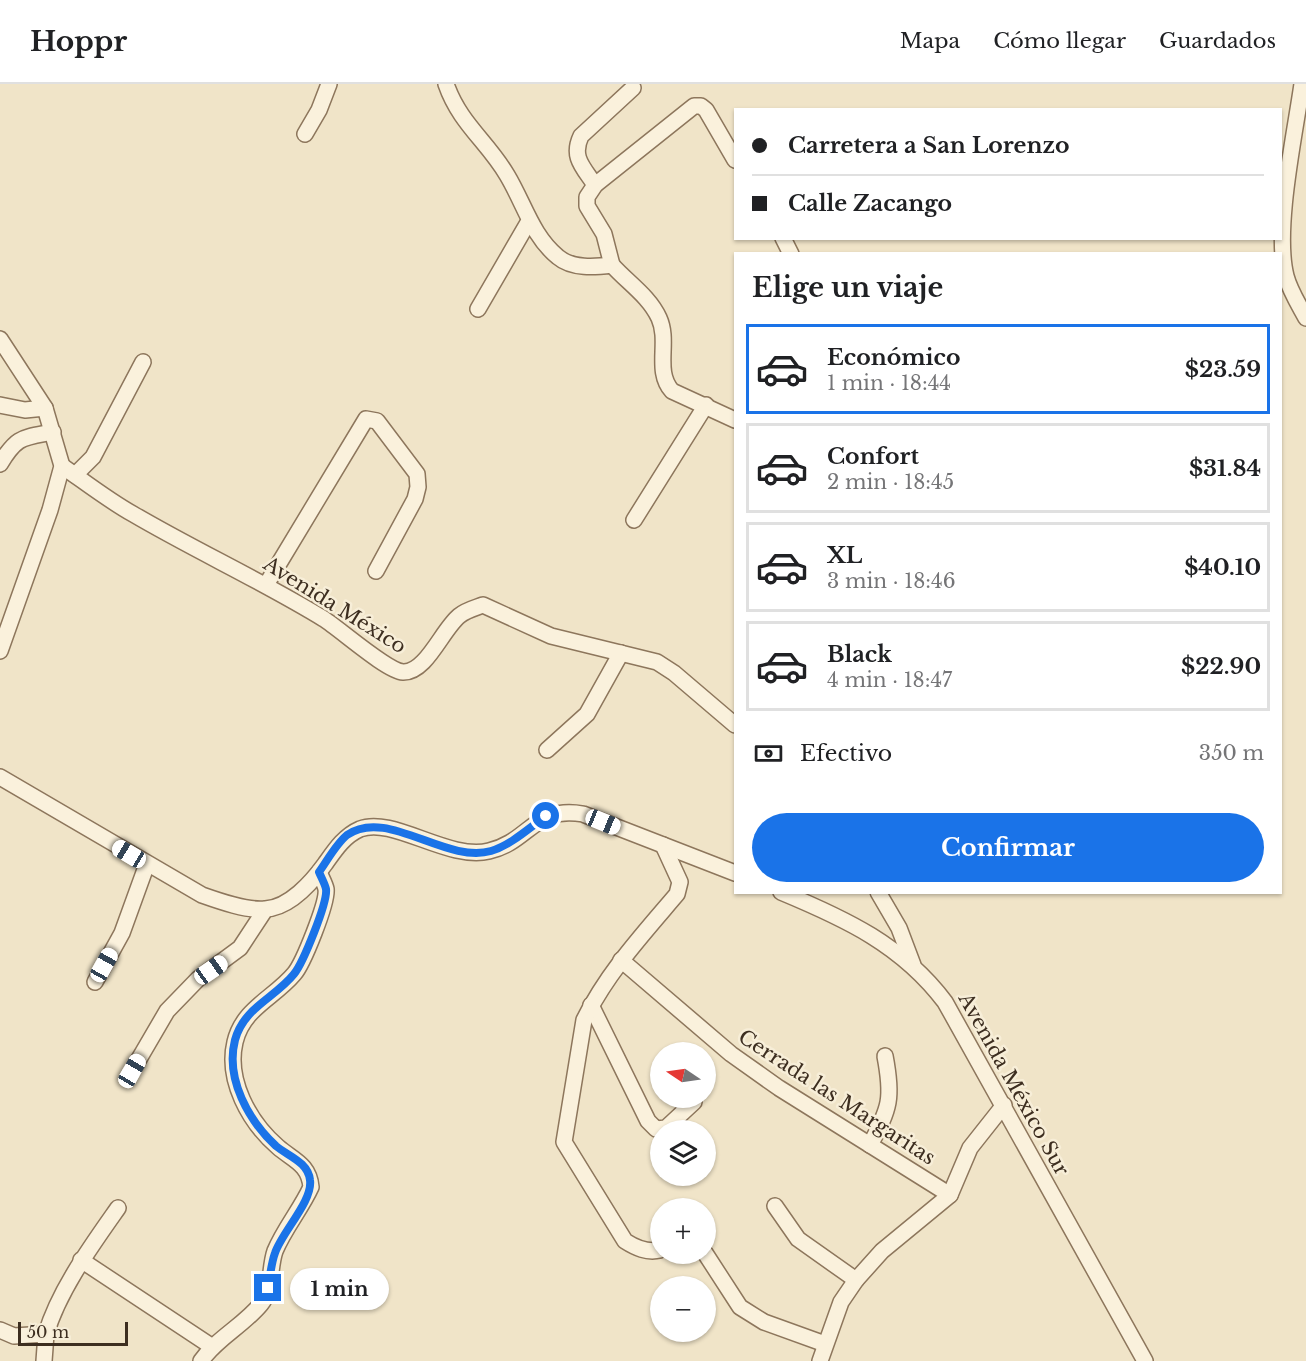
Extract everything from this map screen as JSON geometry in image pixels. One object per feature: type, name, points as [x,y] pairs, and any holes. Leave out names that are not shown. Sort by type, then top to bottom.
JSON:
[{"type":"street","points":[[305,134],[320,110],[329,84]]},
{"type":"street","points":[[446,84],[459,114],[508,176],[529,221],[559,258],[592,267],[612,265]]},
{"type":"street","points":[[1302,84],[1284,214],[1283,254],[1286,277],[1306,318]]},
{"type":"street","points":[[595,185],[576,154],[576,146],[581,136],[633,88]]},
{"type":"street","points":[[734,158],[706,110],[701,106],[694,106],[595,185],[587,197],[587,206],[604,234],[612,265],[646,299],[659,317],[663,330],[665,384],[672,392],[706,405],[734,419]]},
{"type":"street","points":[[478,309],[529,221]]},
{"type":"street","points":[[0,339],[45,408],[68,470]]},
{"type":"street","points":[[0,651],[50,510],[68,470],[93,457],[143,362]]},
{"type":"street","points":[[0,405],[26,410],[45,408]]},
{"type":"street","points":[[634,520],[706,405]]},
{"type":"street","points":[[267,585],[366,419],[371,418],[377,421],[417,474],[418,487],[415,499],[376,571]]},
{"type":"street","points":[[0,464],[13,444],[24,438],[53,432]]},
{"type":"street","name":"Avenida México","points":[[68,470],[132,514],[267,585],[327,621],[387,666],[402,672],[414,670],[425,661],[448,627],[460,615],[483,605],[550,636],[657,662],[674,673],[734,724]]},
{"type":"street","points":[[547,750],[587,714],[621,653]]},
{"type":"street","points":[[0,777],[202,896],[229,904],[265,909],[291,899],[319,872],[346,836],[362,828],[373,826],[455,851],[477,852],[490,851],[502,846],[546,816],[568,811],[584,814],[734,873]]},
{"type":"street","points":[[650,1251],[638,1249],[625,1241],[564,1142],[584,1020],[591,1005],[621,960],[677,894],[680,882],[663,845]]},
{"type":"street","points":[[95,982],[122,933],[147,864]]},
{"type":"street","points":[[201,1361],[211,1346],[249,1317],[262,1302],[268,1288],[275,1251],[311,1186],[305,1167],[264,1133],[245,1107],[233,1070],[233,1052],[241,1025],[251,1011],[284,984],[300,966],[324,904],[326,890],[319,872]]},
{"type":"street","name":"Avenida México Sur","points":[[785,894],[856,926],[884,942],[913,964],[945,1002],[1145,1361]]},
{"type":"street","points":[[879,894],[900,928],[913,964]]},
{"type":"street","points":[[132,1071],[167,1011],[198,979],[240,948],[265,909]]},
{"type":"street","name":"Cerrada las Margaritas","points":[[621,960],[731,1054],[779,1088],[950,1195]]},
{"type":"street","points":[[591,1005],[648,1121],[656,1129],[666,1128],[688,1108]]},
{"type":"street","points":[[870,1145],[889,1103],[891,1086],[885,1056]]},
{"type":"street","points":[[820,1361],[841,1302],[856,1280],[882,1251],[950,1195],[970,1148],[1004,1105]]},
{"type":"street","points":[[775,1206],[798,1239],[856,1280]]},
{"type":"street","points":[[44,1361],[46,1334],[50,1320],[81,1260],[118,1208]]},
{"type":"street","points":[[81,1260],[211,1346]]},
{"type":"street","points":[[712,1264],[740,1307],[764,1322],[825,1344]]},
{"type":"street","points":[[0,1330],[14,1336],[46,1334]]},
{"type":"route","points":[[268,1288],[275,1251],[307,1196],[311,1186],[310,1177],[305,1167],[278,1147],[264,1133],[245,1107],[233,1070],[233,1052],[241,1025],[251,1011],[294,975],[300,966],[324,904],[326,890],[319,872],[346,836],[362,828],[373,826],[455,851],[477,852],[490,851],[502,846],[546,816]]}]
